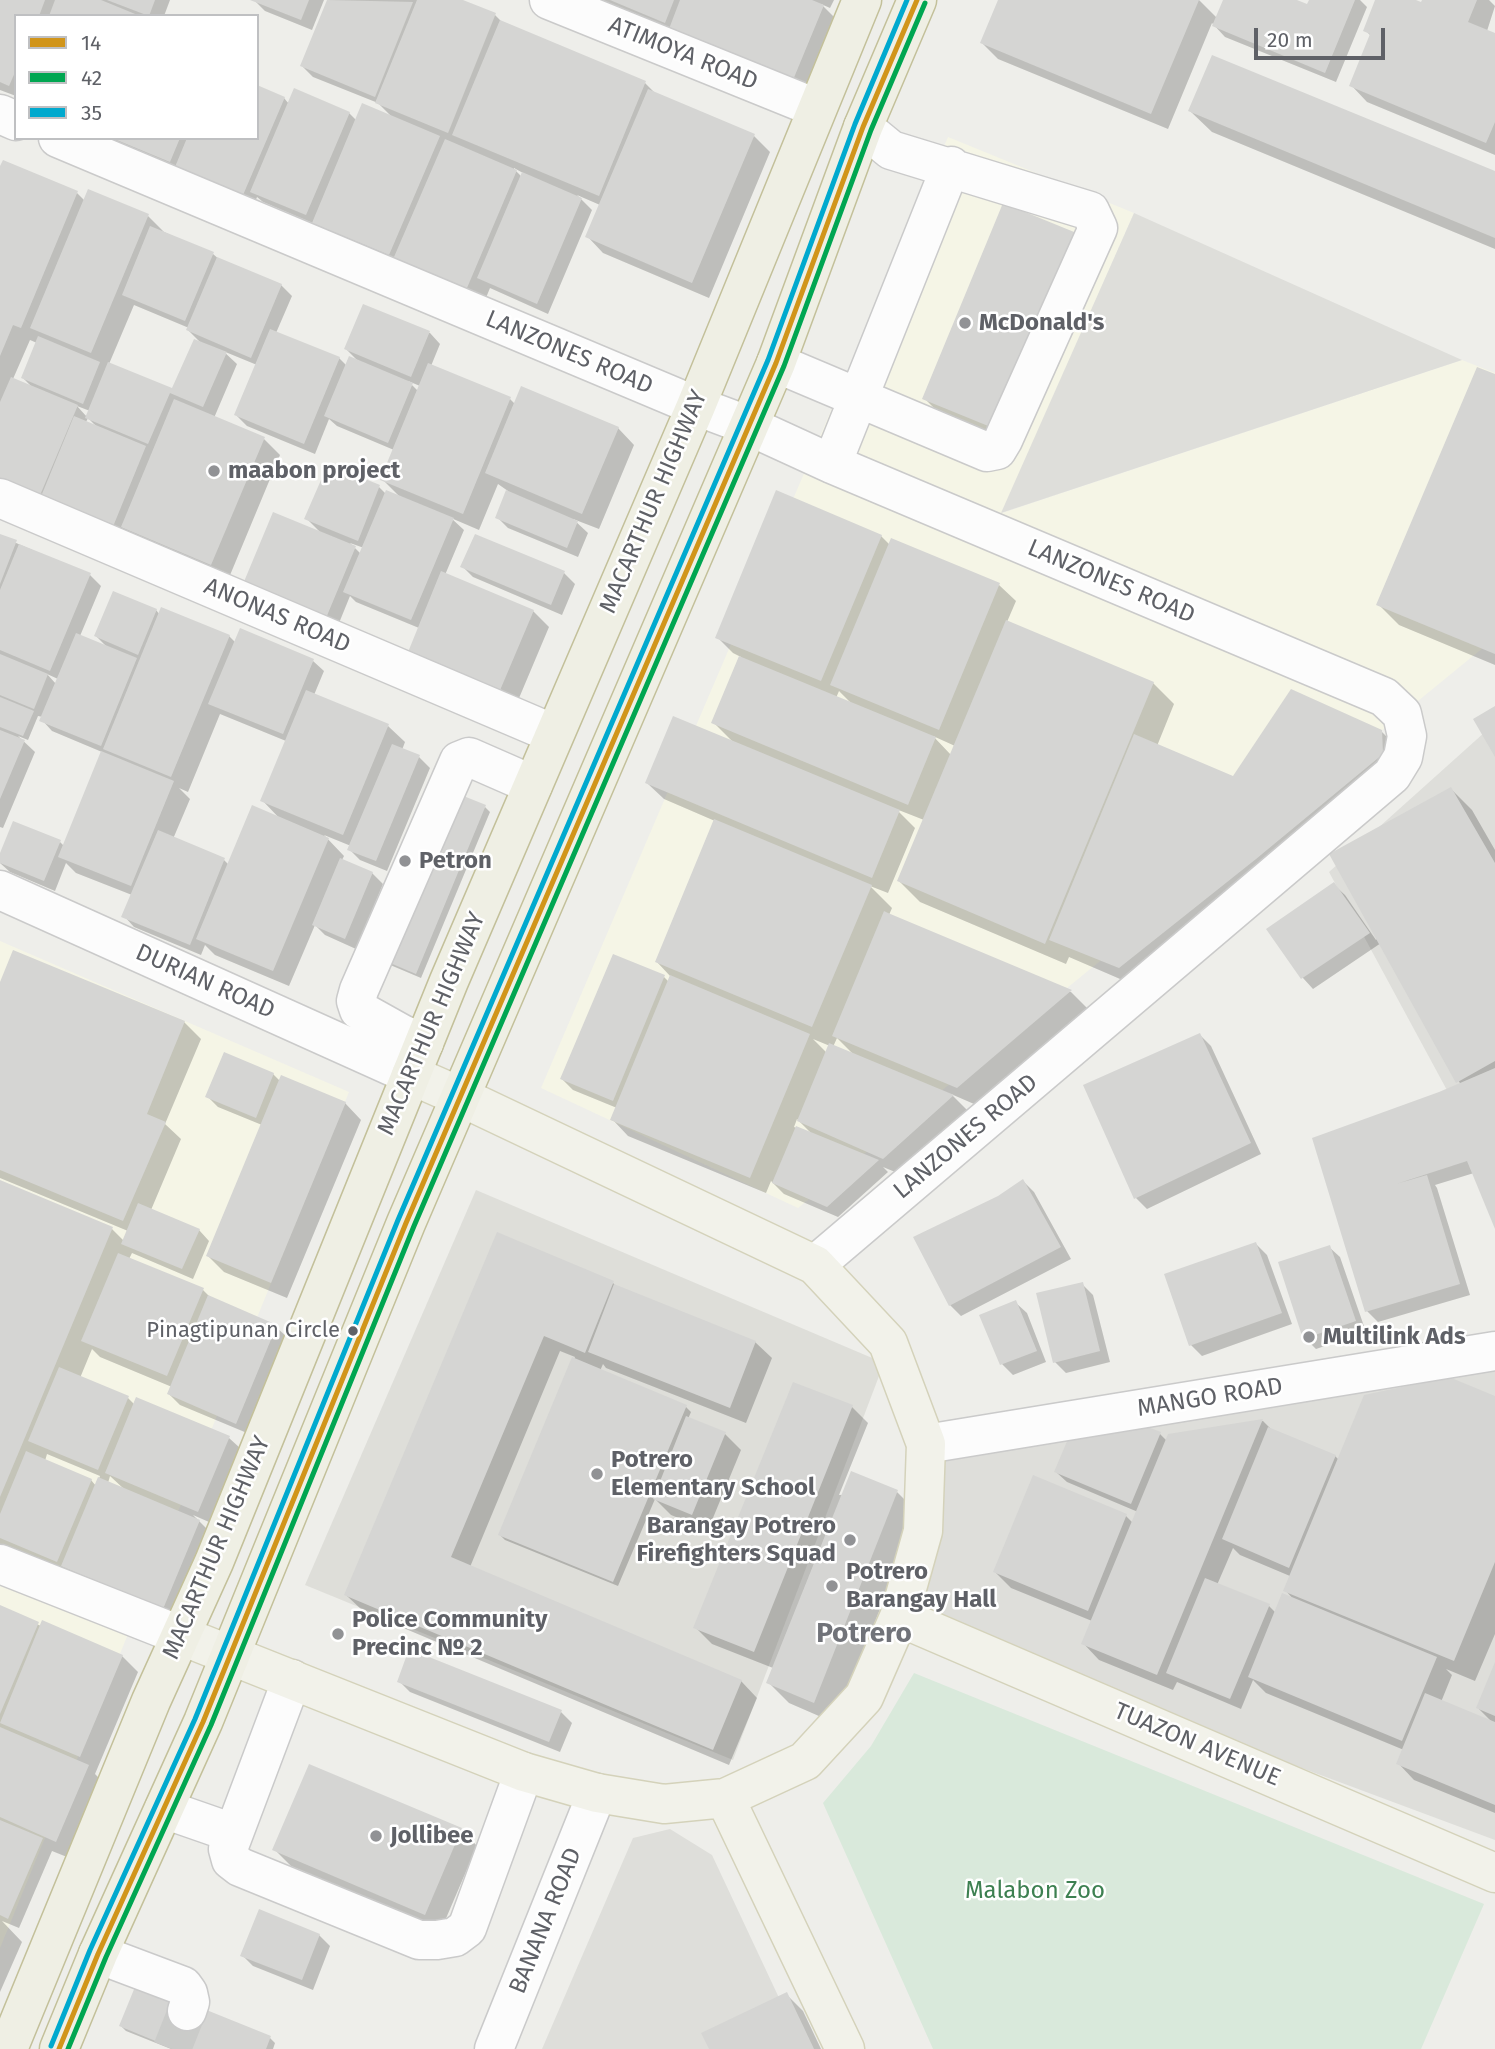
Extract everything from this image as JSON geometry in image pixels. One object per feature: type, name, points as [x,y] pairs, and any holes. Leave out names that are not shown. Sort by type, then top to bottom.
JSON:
[{"type":"highway","name":"MACARTHUR HIGHWAY","points":[[8,2049],[151,1701],[219,1549],[417,1059],[696,406],[862,0]]},
{"type":"highway","name":"MACARTHUR HIGHWAY","points":[[65,2047],[98,1954],[164,1809],[229,1655],[406,1223],[747,425],[776,363],[863,127],[917,0]]},
{"type":"main road","points":[[182,1636],[524,1772],[597,1793],[664,1804],[725,1798],[805,1761],[864,1697],[898,1617],[923,1531],[926,1444],[888,1343],[815,1265],[461,1097],[417,1059]]},
{"type":"main road","name":"TUAZON AVENUE","points":[[898,1617],[1495,1873]]},
{"type":"main road","points":[[725,1798],[845,2049]]},
{"type":"street","name":"ATIMOYA ROAD","points":[[549,0],[816,108]]},
{"type":"street","points":[[776,363],[987,452],[997,450],[1098,228],[1090,211],[951,166],[891,150],[863,127]]},
{"type":"street","name":"LANZONES ROAD","points":[[63,140],[747,425],[832,464],[1384,697],[1402,714],[1407,736],[1403,757],[1392,775],[815,1265]]},
{"type":"street","points":[[832,464],[951,166]]},
{"type":"street","name":"ANONAS ROAD","points":[[0,498],[554,734]]},
{"type":"street","points":[[417,1059],[402,1034],[359,1010],[356,1001],[359,989],[459,761],[469,757],[533,785]]},
{"type":"street","name":"DURIAN ROAD","points":[[3,901],[417,1059]]},
{"type":"street","name":"MANGO ROAD","points":[[926,1444],[1495,1351]]},
{"type":"street","points":[[0,1564],[182,1636]]},
{"type":"street","points":[[292,1679],[233,1833],[228,1849],[231,1860],[240,1867],[419,1940],[455,1937],[467,1928],[524,1772]]},
{"type":"street","name":"BANANA ROAD","points":[[494,2049],[597,1793]]},
{"type":"street","points":[[164,1809],[233,1833]]},
{"type":"street","points":[[98,1954],[183,1986],[190,2002],[187,2011]]},
{"type":"shaded area","points":[[948,137],[1134,213],[1002,513],[1462,360],[1495,373],[1495,638],[798,1208],[541,1088]]},
{"type":"shaded area","points":[[1134,213],[1462,360],[1001,513]]},
{"type":"shaded area","points":[[1495,723],[1495,1179],[1329,872]]},
{"type":"shaded area","points":[[0,941],[349,1092],[0,1948]]},
{"type":"shaded area","name":"Potrero Elementary School","points":[[476,1190],[884,1363],[733,1760],[305,1585]]},
{"type":"shaded area","points":[[1495,1356],[1495,1840],[907,1621],[936,1436]]},
{"type":"shaded area","points":[[670,1829],[712,1855],[803,2049],[542,2049],[633,1838]]},
{"type":"green space","name":"Malabon Zoo","points":[[914,1673],[1484,1904],[1421,2049],[933,2049],[823,1803],[871,1746]]},
{"type":"building","points":[[0,0],[45,0],[40,14],[14,14],[14,75],[9,86],[0,82]]},
{"type":"building","points":[[55,0],[101,0],[135,14],[50,14]]},
{"type":"building","points":[[107,0],[155,0],[150,14]]},
{"type":"building","points":[[250,0],[309,0],[301,20]]},
{"type":"building","points":[[327,0],[413,2],[375,97],[300,66]]},
{"type":"building","points":[[417,0],[463,0],[496,13],[448,133],[375,103]]},
{"type":"building","points":[[610,0],[674,0],[665,23]]},
{"type":"building","points":[[680,0],[812,0],[824,5],[793,80],[669,29]]},
{"type":"building","points":[[998,0],[1199,0],[1151,114],[980,43]]},
{"type":"building","points":[[1223,0],[1297,0],[1307,4],[1309,0],[1355,0],[1325,73],[1212,26]]},
{"type":"building","points":[[1375,0],[1477,0],[1468,22],[1495,33],[1495,122],[1486,143],[1349,86],[1370,34],[1363,31]]},
{"type":"building","points":[[500,20],[646,81],[599,196],[452,135]]},
{"type":"building","points":[[1212,55],[1495,171],[1495,238],[1188,111]]},
{"type":"building","points":[[259,86],[285,97],[243,195],[175,167],[186,140],[259,140]]},
{"type":"building","points":[[294,88],[350,112],[306,215],[250,192]]},
{"type":"building","points":[[648,89],[755,134],[692,283],[585,237]]},
{"type":"building","points":[[362,103],[440,136],[389,255],[312,223]]},
{"type":"building","points":[[445,139],[517,170],[464,295],[391,264]]},
{"type":"building","points":[[117,140],[179,140],[170,162]]},
{"type":"building","points":[[3,160],[78,191],[21,328],[13,325],[0,356],[0,166]]},
{"type":"building","points":[[522,172],[582,198],[537,304],[477,278]]},
{"type":"building","points":[[88,189],[149,214],[91,353],[30,328]]},
{"type":"building","points":[[1003,203],[1079,234],[998,430],[922,399]]},
{"type":"building","points":[[150,226],[214,252],[185,321],[122,295]]},
{"type":"building","points":[[217,257],[282,284],[251,358],[186,330]]},
{"type":"building","points":[[363,304],[430,331],[411,377],[344,349]]},
{"type":"building","points":[[270,329],[340,357],[304,444],[234,415]]},
{"type":"building","points":[[38,336],[100,362],[83,404],[21,378]]},
{"type":"building","points":[[194,339],[227,352],[203,407],[170,393],[148,444],[85,418],[108,362],[172,388]]},
{"type":"building","points":[[349,356],[413,383],[388,443],[324,416]]},
{"type":"building","points":[[428,363],[511,397],[463,514],[380,480]]},
{"type":"building","points":[[1477,367],[1495,374],[1495,654],[1376,605]]},
{"type":"building","points":[[11,377],[78,405],[38,500],[0,484],[0,402]]},
{"type":"building","points":[[521,386],[619,427],[582,514],[485,473]]},
{"type":"building","points":[[174,399],[265,437],[211,565],[121,527]]},
{"type":"building","points":[[74,416],[146,446],[112,529],[40,499]]},
{"type":"building","points":[[328,464],[380,485],[358,541],[304,519]]},
{"type":"building","points":[[386,490],[454,518],[411,620],[343,592]]},
{"type":"building","points":[[506,490],[578,521],[567,548],[495,518]]},
{"type":"building","points":[[776,490],[882,535],[821,681],[715,638]]},
{"type":"building","points":[[273,512],[356,546],[326,618],[243,584]]},
{"type":"building","points":[[0,534],[17,540],[0,584]]},
{"type":"building","points":[[475,534],[565,571],[551,605],[460,567]]},
{"type":"building","points":[[891,538],[1000,583],[939,730],[830,685]]},
{"type":"building","points":[[19,544],[91,573],[50,671],[0,650],[0,590]]},
{"type":"building","points":[[441,571],[534,610],[498,695],[406,657]]},
{"type":"building","points":[[113,591],[157,609],[138,655],[94,636]]},
{"type":"building","points":[[161,607],[230,635],[171,777],[103,749]]},
{"type":"building","points":[[1006,620],[1154,682],[1045,944],[897,881]]},
{"type":"building","points":[[240,628],[314,659],[283,734],[208,704]]},
{"type":"building","points":[[76,633],[137,658],[101,746],[39,721]]},
{"type":"building","points":[[0,654],[48,674],[34,709],[0,695]]},
{"type":"building","points":[[739,656],[936,737],[908,805],[711,723]]},
{"type":"building","points":[[1291,689],[1382,730],[1383,754],[1119,968],[1049,940],[1134,734],[1233,776]]},
{"type":"building","points":[[306,690],[389,724],[343,835],[260,801]]},
{"type":"building","points":[[0,697],[34,711],[23,736],[0,727]]},
{"type":"building","points":[[1495,706],[1495,757],[1473,719]]},
{"type":"building","points":[[673,716],[900,810],[872,878],[645,783]]},
{"type":"building","points":[[0,730],[25,740],[0,799]]},
{"type":"building","points":[[392,744],[420,755],[376,861],[347,850]]},
{"type":"building","points":[[101,751],[174,781],[131,886],[58,857]]},
{"type":"building","points":[[431,783],[486,805],[416,974],[362,951]]},
{"type":"building","points":[[1451,787],[1495,863],[1495,1061],[1456,1083],[1329,854]]},
{"type":"building","points":[[252,805],[329,838],[273,971],[196,939]]},
{"type":"building","points":[[714,819],[872,885],[812,1027],[655,962]]},
{"type":"building","points":[[13,821],[61,840],[44,881],[0,863],[0,853]]},
{"type":"building","points":[[158,830],[225,858],[190,945],[121,917]]},
{"type":"building","points":[[340,858],[373,872],[345,939],[312,925]]},
{"type":"building","points":[[1334,882],[1370,933],[1301,979],[1266,929]]},
{"type":"building","points":[[884,911],[1072,990],[957,1088],[832,1036]]},
{"type":"building","points":[[13,950],[185,1021],[147,1114],[166,1122],[123,1221],[0,1170],[0,982]]},
{"type":"building","points":[[613,954],[665,975],[613,1101],[560,1079]]},
{"type":"building","points":[[670,975],[810,1034],[750,1178],[610,1120]]},
{"type":"building","points":[[1200,1033],[1251,1143],[1134,1199],[1083,1085]]},
{"type":"building","points":[[829,1043],[954,1095],[883,1159],[797,1121]]},
{"type":"building","points":[[224,1052],[274,1073],[256,1118],[205,1097]]},
{"type":"building","points":[[1495,1068],[1495,1229],[1467,1161],[1396,1184],[1427,1175],[1460,1284],[1365,1312],[1312,1138],[1439,1092]]},
{"type":"building","points":[[281,1075],[346,1102],[271,1283],[206,1256]]},
{"type":"building","points":[[796,1126],[879,1160],[827,1207],[772,1183]]},
{"type":"building","points":[[1023,1179],[1061,1247],[949,1306],[913,1237],[998,1196]]},
{"type":"building","points":[[0,1180],[113,1227],[0,1497]]},
{"type":"building","points":[[138,1203],[200,1229],[182,1269],[121,1244]]},
{"type":"building","points":[[497,1232],[614,1281],[585,1353],[544,1336],[451,1557],[742,1680],[713,1750],[344,1595]]},
{"type":"building","points":[[1256,1242],[1282,1313],[1189,1346],[1164,1274]]},
{"type":"building","points":[[1330,1245],[1356,1321],[1303,1339],[1278,1262]]},
{"type":"building","points":[[118,1253],[204,1288],[167,1376],[81,1341]]},
{"type":"building","points":[[1083,1282],[1100,1351],[1053,1363],[1036,1293]]},
{"type":"building","points":[[614,1284],[756,1341],[730,1408],[588,1352]]},
{"type":"building","points":[[208,1295],[277,1325],[236,1424],[167,1394]]},
{"type":"building","points":[[1016,1300],[1037,1351],[1000,1365],[979,1315]]},
{"type":"building","points":[[572,1357],[687,1405],[613,1582],[498,1535]]},
{"type":"building","points":[[59,1367],[129,1396],[98,1470],[28,1441]]},
{"type":"building","points":[[1449,1377],[1495,1396],[1495,1562],[1454,1661],[1283,1591],[1364,1395]]},
{"type":"building","points":[[793,1382],[853,1405],[754,1652],[693,1628]]},
{"type":"building","points":[[136,1397],[230,1436],[198,1512],[105,1473]]},
{"type":"building","points":[[686,1416],[726,1432],[692,1515],[653,1499]]},
{"type":"building","points":[[1263,1419],[1157,1675],[1081,1644],[1168,1434]]},
{"type":"building","points":[[1140,1424],[1161,1432],[1131,1504],[1054,1472],[1068,1439],[1109,1434]]},
{"type":"building","points":[[1268,1427],[1336,1455],[1289,1568],[1222,1539]]},
{"type":"building","points":[[26,1451],[92,1479],[57,1562],[0,1538],[0,1514]]},
{"type":"building","name":"Potrero Barangay Hall","points":[[851,1471],[898,1490],[814,1703],[766,1683]]},
{"type":"building","points":[[1033,1475],[1127,1514],[1088,1611],[993,1572]]},
{"type":"building","points":[[98,1477],[200,1520],[163,1609],[61,1566]]},
{"type":"building","points":[[1205,1578],[1270,1604],[1230,1699],[1166,1673]]},
{"type":"building","points":[[1282,1593],[1437,1657],[1402,1741],[1248,1677]]},
{"type":"building","points":[[0,1605],[39,1622],[0,1714]]},
{"type":"building","points":[[42,1620],[123,1655],[80,1757],[0,1723]]},
{"type":"building","points":[[409,1649],[562,1710],[549,1742],[397,1682]]},
{"type":"building","points":[[1495,1662],[1495,1716],[1476,1708]]},
{"type":"building","points":[[1425,1693],[1495,1722],[1495,1805],[1396,1764]]},
{"type":"building","points":[[0,1727],[89,1765],[56,1842],[0,1817]]},
{"type":"building","points":[[309,1764],[462,1828],[425,1915],[272,1850]]},
{"type":"building","points":[[0,1820],[43,1838],[8,1919],[0,1915]]},
{"type":"building","points":[[259,1909],[320,1934],[302,1980],[240,1956]]},
{"type":"building","points":[[137,1982],[271,2036],[266,2049],[175,2049],[119,2026]]},
{"type":"building","points":[[787,1992],[814,2049],[709,2049],[701,2033]]},
{"type":"tunnel","points":[[172,2049],[187,2011]]},
{"type":"transit line","name":"35","points":[[51,2046],[90,1950],[195,1719],[398,1220],[768,360],[855,124],[907,0]]},
{"type":"transit line","name":"14","points":[[59,2049],[98,1954],[203,1722],[406,1223],[776,363],[863,127],[917,0]]},
{"type":"transit line","name":"42","points":[[68,2049],[106,1957],[211,1725],[414,1226],[784,366],[871,130],[925,3]]},
{"type":"place","name":"McDonald's","points":[[965,323]]},
{"type":"place","name":"maabon project","points":[[214,471]]},
{"type":"place","name":"Petron","points":[[405,861]]},
{"type":"place","name":"Pinagtipunan Circle","points":[[353,1331]]},
{"type":"place","name":"Multilink Ads","points":[[1309,1337]]},
{"type":"place","name":"Potrero Elementary School","points":[[597,1474]]},
{"type":"place","name":"Barangay Potrero Firefighters Squad","points":[[850,1540]]},
{"type":"place","name":"Potrero Barangay Hall","points":[[832,1586]]},
{"type":"place","name":"Police Community Precinc № 2","points":[[338,1634]]},
{"type":"place","name":"Jollibee","points":[[376,1836]]},
{"type":"district","name":"Potrero","points":[[864,1634]]}]
